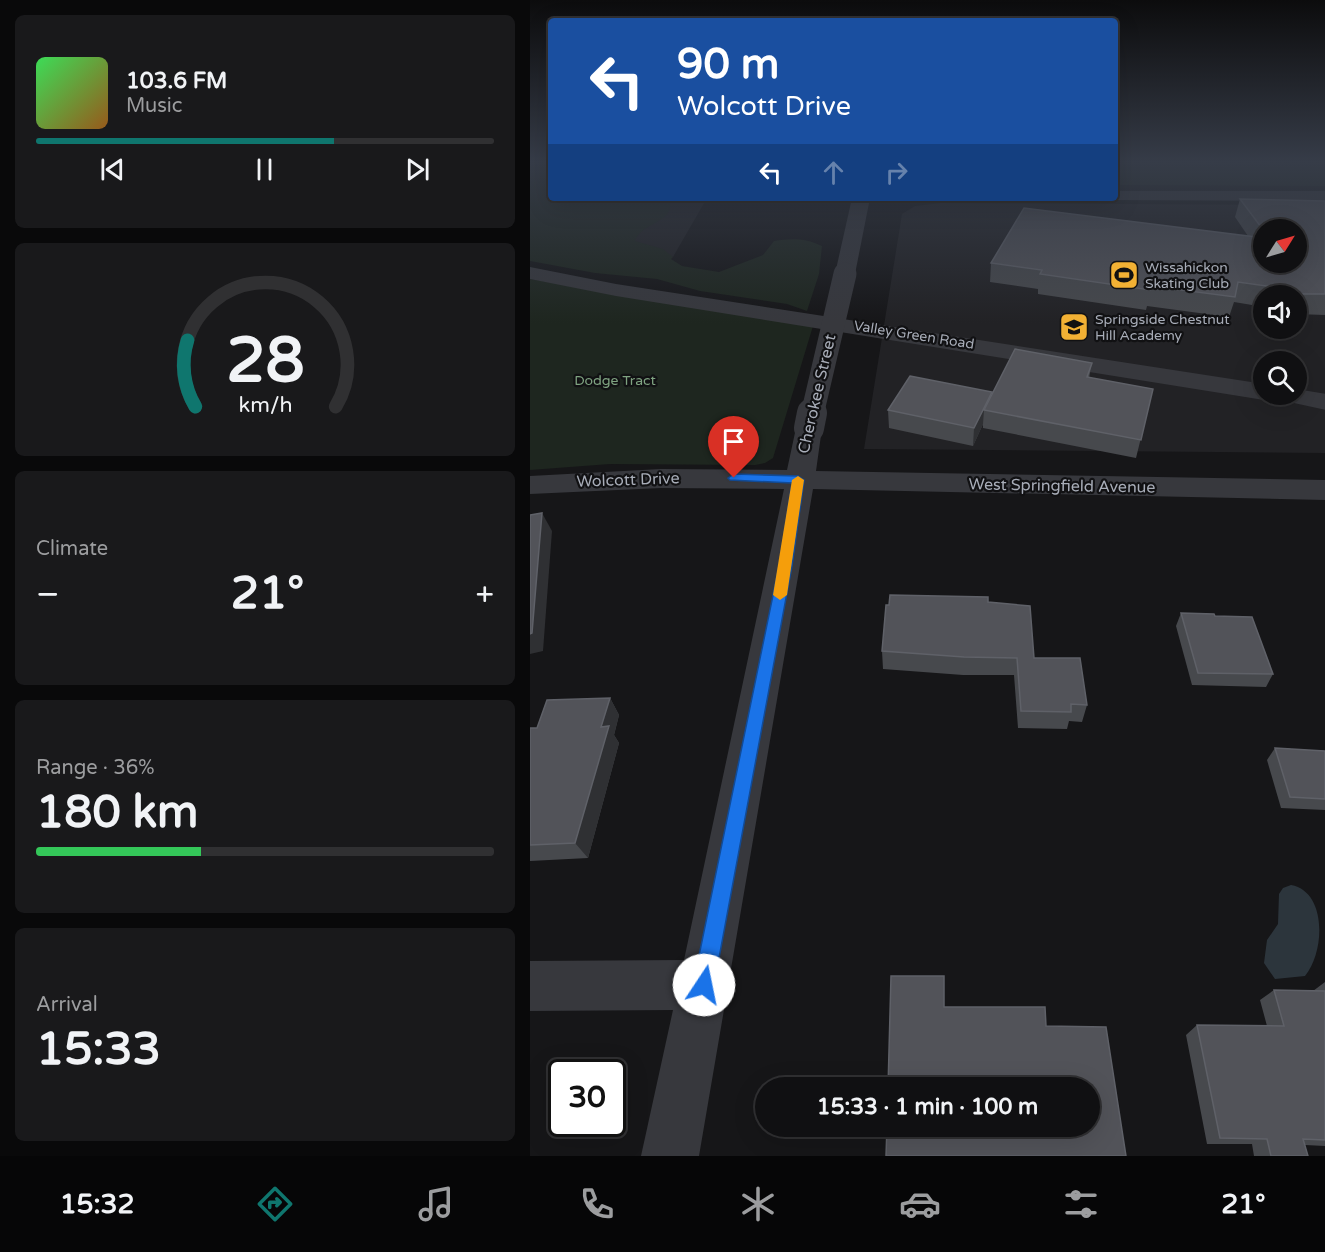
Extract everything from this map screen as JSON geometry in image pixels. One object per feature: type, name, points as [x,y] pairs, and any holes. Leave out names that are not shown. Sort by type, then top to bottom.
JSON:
[{"type":"street","name":"Cherokee Street","points":[[670,1156],[785,566],[798,480],[857,215]]},
{"type":"street","name":"Valley Green Road","points":[[530,273],[616,290],[1253,390]]},
{"type":"street","points":[[1307,399],[1325,402]]},
{"type":"street","name":"Wolcott Drive","points":[[530,485],[655,478],[798,480]]},
{"type":"street","name":"West Springfield Avenue","points":[[798,480],[1325,490]]},
{"type":"street","points":[[530,986],[704,985]]},
{"type":"shaded area","points":[[557,215],[697,215],[673,257]]},
{"type":"shaded area","name":"Springside Chestnut Hill Academy","points":[[902,215],[1325,215],[1325,453],[864,449]]},
{"type":"shaded area","points":[[1291,885],[1303,890],[1311,898],[1316,910],[1319,923],[1317,952],[1305,976],[1275,979],[1264,963],[1267,940],[1278,924],[1279,894],[1283,888]]},
{"type":"green space","points":[[530,215],[667,215],[643,230],[635,241],[663,249],[673,257],[671,259],[682,266],[719,272],[763,255],[774,241],[804,240],[822,246],[819,274],[807,311],[787,304],[700,291],[657,279],[595,273],[530,261]]},
{"type":"green space","name":"Dodge Tract","points":[[530,279],[813,326],[773,458],[755,465],[610,464],[530,470]]},
{"type":"building","points":[[1020,215],[1080,215],[1253,237],[1253,273],[1307,273],[1307,219],[1255,219],[1252,215],[1325,215],[1325,294],[1307,294],[1307,285],[1259,285],[1238,282],[1235,297],[1151,286],[1150,290],[1040,274],[1042,270],[991,263]]},
{"type":"building","points":[[1015,349],[1092,363],[1087,377],[1153,389],[1141,440],[984,410]]},
{"type":"building","points":[[910,376],[992,392],[974,428],[888,410]]},
{"type":"building","points":[[542,513],[532,633],[530,634],[530,515]]},
{"type":"building","points":[[890,595],[988,597],[988,602],[1030,606],[1034,658],[1080,658],[1087,705],[1071,704],[1071,712],[1021,711],[1017,658],[882,651],[886,605],[889,605]]},
{"type":"building","points":[[1181,613],[1252,617],[1273,674],[1198,673]]},
{"type":"building","points":[[610,698],[601,727],[609,726],[575,843],[530,845],[530,728],[537,728],[547,700]]},
{"type":"building","points":[[1275,748],[1325,751],[1325,799],[1290,797]]},
{"type":"building","points":[[891,976],[944,976],[944,1007],[1045,1007],[1046,1026],[1106,1027],[1126,1156],[886,1156],[887,1137],[1100,1137],[1100,1077],[888,1077]]},
{"type":"building","points":[[1274,990],[1325,991],[1325,1140],[1303,1139],[1308,1156],[1271,1156],[1267,1139],[1220,1138],[1197,1025],[1284,1026]]},
{"type":"slow traffic","points":[[780,595],[798,480]]},
{"type":"place","name":"Wissahickon Skating Club","points":[[1124,275]]},
{"type":"place","name":"Springside Chestnut Hill Academy","points":[[1074,327]]},
{"type":"route","points":[[704,985],[785,566],[798,480],[734,478]]}]
